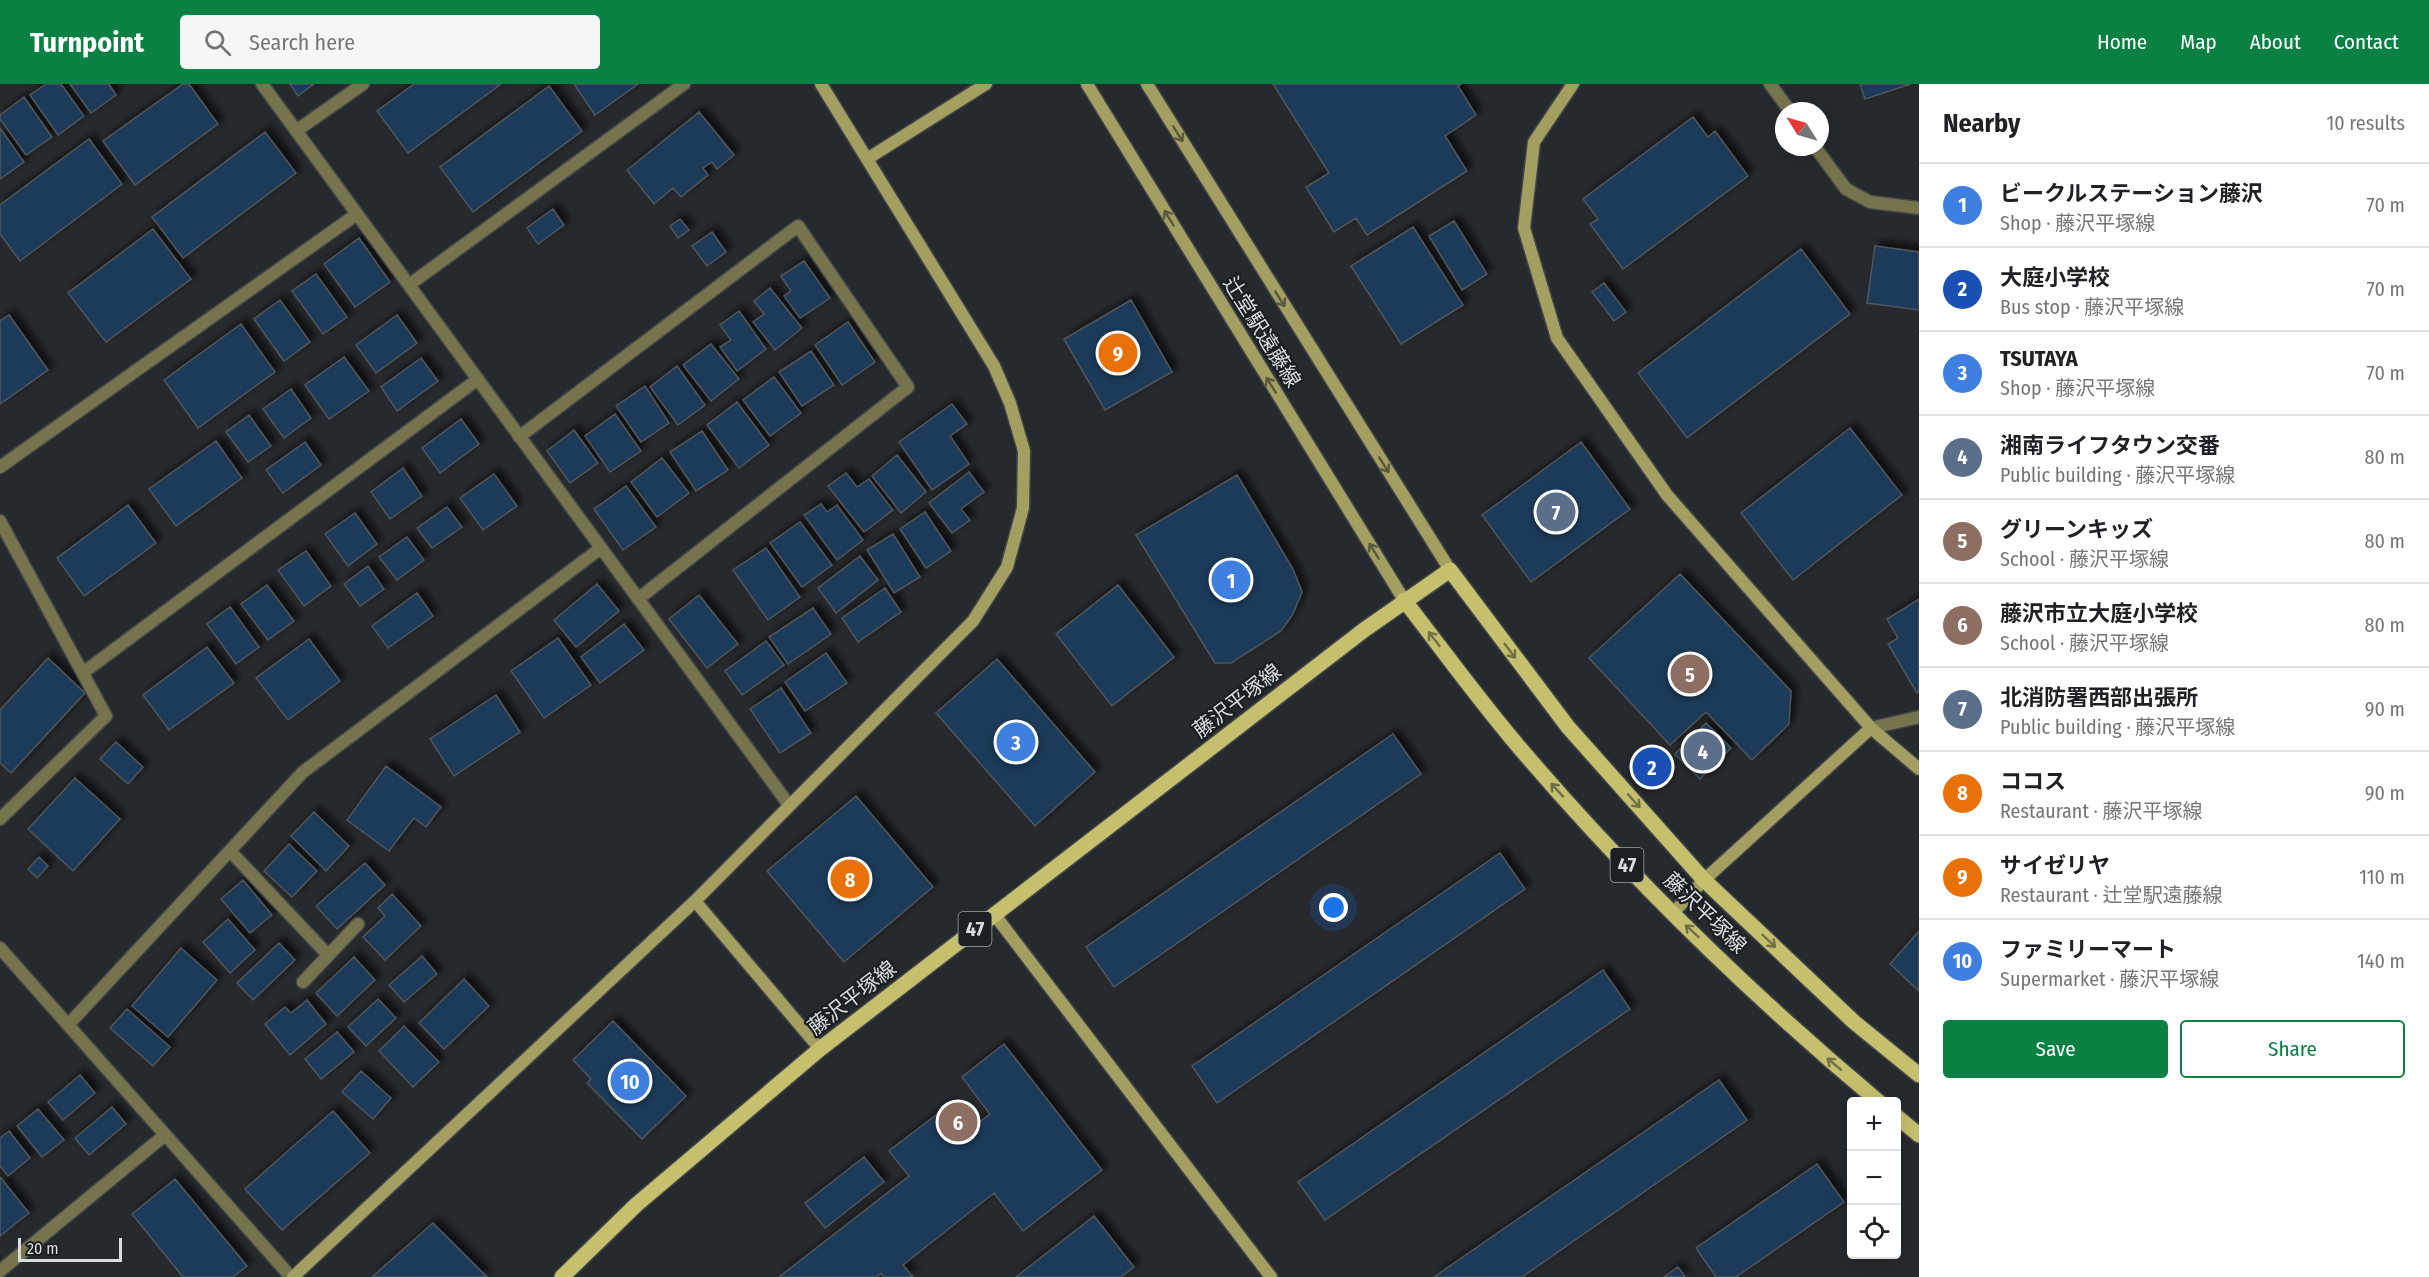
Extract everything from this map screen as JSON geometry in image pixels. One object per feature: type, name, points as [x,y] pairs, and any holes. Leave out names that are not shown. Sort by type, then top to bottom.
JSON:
[{"type":"main road","name":"47","points":[[1404,600],[1450,570]]},
{"type":"main road","name":"藤沢平塚線","points":[[1450,570],[1568,727],[1704,880],[1854,1022],[1919,1076]]},
{"type":"main road","name":"藤沢平塚線","points":[[562,1277],[636,1205],[820,1050],[1404,600],[1530,761],[1673,913],[1825,1056],[1874,1097]]},
{"type":"main road","points":[[1901,1120],[1919,1135]]},
{"type":"street","points":[[262,84],[789,805]]},
{"type":"street","points":[[296,131],[363,84]]},
{"type":"street","points":[[409,285],[684,84]]},
{"type":"street","points":[[0,948],[292,1277],[695,900],[973,621],[1007,567],[1023,508],[1024,451],[1010,403],[998,376],[821,84]]},
{"type":"street","points":[[867,159],[986,84]]},
{"type":"street","name":"辻堂駅遠藤線","points":[[1087,84],[1404,600]]},
{"type":"street","name":"辻堂駅遠藤線","points":[[1147,84],[1450,570]]},
{"type":"street","points":[[1573,84],[1534,142],[1524,228],[1557,338],[1667,495],[1871,728],[1919,769]]},
{"type":"street","points":[[1770,84],[1783,102]]},
{"type":"street","points":[[1822,156],[1846,189],[1870,202],[1919,208]]},
{"type":"street","points":[[0,467],[357,214]]},
{"type":"street","points":[[519,437],[798,226],[908,387],[638,599]]},
{"type":"street","points":[[84,672],[478,379]]},
{"type":"street","points":[[0,521],[106,716],[0,819]]},
{"type":"street","points":[[68,1025],[303,772],[601,549]]},
{"type":"street","points":[[1673,913],[1704,880],[1871,728],[1919,717]]},
{"type":"street","points":[[230,850],[328,956]]},
{"type":"street","points":[[695,900],[820,1050]]},
{"type":"street","points":[[994,914],[1271,1277]]},
{"type":"street","points":[[303,982],[358,924]]},
{"type":"street","points":[[0,1271],[165,1135]]},
{"type":"building","points":[[46,84],[61,84],[84,116],[58,135],[30,95]]},
{"type":"building","points":[[70,84],[109,84],[116,95],[91,113]]},
{"type":"building","points":[[183,84],[189,84],[218,124],[135,185],[103,141]]},
{"type":"building","points":[[290,84],[314,84],[298,96]]},
{"type":"building","points":[[414,84],[501,84],[408,153],[377,111]]},
{"type":"building","points":[[574,84],[638,84],[595,115]]},
{"type":"building","points":[[1273,84],[1461,84],[1458,86],[1476,115],[1445,136],[1467,171],[1367,235],[1356,218],[1334,232],[1306,187],[1329,173]]},
{"type":"building","points":[[1860,84],[1911,84],[1865,99]]},
{"type":"building","points":[[549,86],[582,131],[473,212],[440,167]]},
{"type":"building","points":[[24,97],[52,137],[26,155],[0,119],[0,115]]},
{"type":"building","points":[[699,112],[734,155],[717,169],[712,162],[703,168],[708,175],[681,197],[673,188],[654,204],[627,170]]},
{"type":"building","points":[[1693,117],[1708,137],[1715,131],[1748,176],[1623,269],[1590,224],[1598,219],[1583,199]]},
{"type":"building","points":[[0,128],[24,162],[0,179]]},
{"type":"building","points":[[265,132],[296,173],[183,258],[152,217]]},
{"type":"building","points":[[89,139],[122,184],[20,261],[0,234],[0,205]]},
{"type":"building","points":[[553,209],[564,225],[538,244],[527,228]]},
{"type":"building","points":[[680,219],[689,230],[678,238],[670,226]]},
{"type":"building","points":[[1454,221],[1487,274],[1462,290],[1429,236]]},
{"type":"building","points":[[1413,227],[1463,305],[1401,344],[1351,266]]},
{"type":"building","points":[[153,229],[191,279],[106,342],[68,293]]},
{"type":"building","points":[[712,232],[726,252],[707,266],[692,246]]},
{"type":"building","points":[[359,238],[390,282],[355,307],[324,264]]},
{"type":"building","points":[[1875,246],[1919,252],[1919,310],[1867,303]]},
{"type":"building","points":[[1801,249],[1850,314],[1687,438],[1638,373]]},
{"type":"building","points":[[804,261],[830,298],[800,318],[784,296],[791,291],[781,276]]},
{"type":"building","points":[[316,274],[347,317],[323,334],[292,291]]},
{"type":"building","points":[[1604,283],[1626,312],[1614,321],[1592,292]]},
{"type":"building","points":[[770,288],[802,328],[775,350],[753,322],[764,314],[754,301]]},
{"type":"building","points":[[280,300],[310,342],[284,361],[254,319]]},
{"type":"building","points":[[1131,300],[1172,372],[1105,410],[1064,339]]},
{"type":"building","points":[[739,311],[766,349],[737,371],[720,347],[731,340],[720,325]]},
{"type":"building","points":[[9,315],[48,370],[0,404],[0,321]]},
{"type":"building","points":[[397,315],[417,343],[376,373],[356,345]]},
{"type":"building","points":[[848,322],[875,362],[842,385],[815,345]]},
{"type":"building","points":[[241,324],[275,372],[198,428],[164,380]]},
{"type":"building","points":[[711,344],[739,379],[711,401],[683,365]]},
{"type":"building","points":[[811,351],[834,385],[802,406],[779,372]]},
{"type":"building","points":[[344,357],[369,391],[329,419],[305,385]]},
{"type":"building","points":[[421,358],[438,381],[397,411],[381,387]]},
{"type":"building","points":[[677,366],[705,405],[678,425],[650,387]]},
{"type":"building","points":[[774,377],[801,413],[770,436],[743,400]]},
{"type":"building","points":[[645,386],[669,423],[641,442],[616,406]]},
{"type":"building","points":[[291,389],[311,418],[284,438],[263,409]]},
{"type":"building","points":[[737,402],[769,445],[739,468],[707,425]]},
{"type":"building","points":[[952,404],[967,424],[950,436],[969,464],[932,490],[899,442]]},
{"type":"building","points":[[615,414],[641,451],[610,472],[585,436]]},
{"type":"building","points":[[249,415],[271,446],[248,462],[226,432]]},
{"type":"building","points":[[461,419],[479,444],[440,473],[422,448]]},
{"type":"building","points":[[1850,428],[1902,495],[1793,580],[1741,513]]},
{"type":"building","points":[[574,430],[598,463],[570,483],[547,451]]},
{"type":"building","points":[[702,431],[728,470],[696,491],[670,452]]},
{"type":"building","points":[[216,441],[242,478],[176,526],[149,489]]},
{"type":"building","points":[[305,442],[321,465],[283,493],[266,470]]},
{"type":"building","points":[[1581,442],[1630,509],[1531,582],[1482,515]]},
{"type":"building","points":[[897,455],[926,492],[901,513],[872,476]]},
{"type":"building","points":[[662,458],[689,493],[657,517],[631,482]]},
{"type":"building","points":[[403,468],[422,496],[390,519],[371,492]]},
{"type":"building","points":[[969,472],[984,492],[961,509],[970,520],[952,533],[929,503]]},
{"type":"building","points":[[846,473],[857,487],[869,479],[893,510],[864,532],[828,486]]},
{"type":"building","points":[[494,474],[517,506],[483,530],[460,498]]},
{"type":"building","points":[[1237,475],[1293,569],[1302,592],[1293,614],[1281,631],[1231,663],[1215,663],[1136,535]]},
{"type":"building","points":[[626,486],[656,527],[623,550],[594,509]]},
{"type":"building","points":[[821,504],[827,512],[837,505],[863,540],[837,560],[804,515]]},
{"type":"building","points":[[128,505],[156,543],[84,596],[57,558]]},
{"type":"building","points":[[447,507],[462,527],[432,548],[417,528]]},
{"type":"building","points":[[925,512],[951,551],[926,568],[900,529]]},
{"type":"building","points":[[355,513],[377,544],[348,566],[325,534]]},
{"type":"building","points":[[800,522],[832,565],[802,587],[770,543]]},
{"type":"building","points":[[893,534],[920,577],[894,593],[867,550]]},
{"type":"building","points":[[407,537],[424,560],[397,580],[379,557]]},
{"type":"building","points":[[766,548],[800,597],[768,620],[733,570]]},
{"type":"building","points":[[306,551],[331,586],[304,606],[278,570]]},
{"type":"building","points":[[860,556],[878,580],[836,613],[818,588]]},
{"type":"building","points":[[368,566],[384,589],[360,606],[344,584]]},
{"type":"building","points":[[1680,574],[1791,691],[1789,724],[1752,760],[1706,712],[1670,745],[1589,658]]},
{"type":"building","points":[[597,584],[619,611],[576,647],[554,620]]},
{"type":"building","points":[[267,585],[294,621],[268,640],[241,604]]},
{"type":"building","points":[[1118,585],[1174,657],[1112,706],[1056,634]]},
{"type":"building","points":[[885,588],[901,612],[858,642],[842,618]]},
{"type":"building","points":[[417,593],[433,616],[388,648],[372,626]]},
{"type":"building","points":[[699,595],[738,644],[707,668],[669,619]]},
{"type":"building","points":[[1919,599],[1919,691],[1917,693],[1888,644],[1898,638],[1887,619]]},
{"type":"building","points":[[230,607],[259,647],[236,664],[207,624]]},
{"type":"building","points":[[813,608],[831,634],[788,664],[769,637]]},
{"type":"building","points":[[624,624],[644,650],[600,683],[581,657]]},
{"type":"building","points":[[558,638],[591,685],[544,718],[511,671]]},
{"type":"building","points":[[309,639],[340,681],[288,720],[256,678]]},
{"type":"building","points":[[766,641],[784,665],[742,695],[725,671]]},
{"type":"building","points":[[207,647],[234,683],[169,730],[143,695]]},
{"type":"building","points":[[826,653],[847,683],[805,711],[785,682]]},
{"type":"building","points":[[48,658],[85,693],[11,773],[0,763],[0,710]]},
{"type":"building","points":[[997,659],[1095,772],[1035,826],[936,713]]},
{"type":"building","points":[[781,688],[811,733],[780,753],[750,709]]},
{"type":"building","points":[[496,695],[520,732],[454,776],[430,739]]},
{"type":"building","points":[[1706,723],[1731,748],[1700,779],[1675,754]]},
{"type":"building","points":[[1393,734],[1421,774],[1114,987],[1086,947]]},
{"type":"building","points":[[116,742],[143,767],[128,784],[100,759]]},
{"type":"building","points":[[386,766],[441,807],[426,827],[414,818],[389,851],[347,820]]},
{"type":"building","points":[[75,778],[120,819],[73,871],[28,829]]},
{"type":"building","points":[[856,796],[933,887],[844,962],[767,871]]},
{"type":"building","points":[[314,812],[349,846],[326,871],[291,836]]},
{"type":"building","points":[[289,844],[317,871],[292,897],[264,871]]},
{"type":"building","points":[[1500,853],[1525,889],[1217,1103],[1192,1066]]},
{"type":"building","points":[[39,857],[48,866],[37,878],[28,869]]},
{"type":"building","points":[[365,863],[385,885],[337,929],[316,906]]},
{"type":"building","points":[[243,880],[272,915],[250,933],[221,899]]},
{"type":"building","points":[[392,894],[421,926],[385,960],[363,937],[385,916],[378,908]]},
{"type":"building","points":[[228,919],[255,950],[230,973],[203,942]]},
{"type":"building","points":[[1919,931],[1919,991],[1890,964]]},
{"type":"building","points":[[279,943],[295,960],[253,1000],[237,983]]},
{"type":"building","points":[[181,948],[217,980],[168,1037],[132,1006]]},
{"type":"building","points":[[422,956],[437,974],[404,1002],[389,985]]},
{"type":"building","points":[[354,957],[375,980],[337,1016],[316,993]]},
{"type":"building","points":[[1603,970],[1630,1009],[1325,1220],[1298,1182]]},
{"type":"building","points":[[464,979],[489,1006],[444,1049],[419,1023]]},
{"type":"building","points":[[378,999],[396,1018],[366,1046],[348,1027]]},
{"type":"building","points":[[307,1000],[326,1024],[290,1055],[265,1024],[285,1007],[291,1013]]},
{"type":"building","points":[[127,1009],[170,1047],[153,1066],[110,1028]]},
{"type":"building","points":[[613,1021],[686,1096],[642,1139],[587,1083],[591,1079],[573,1060]]},
{"type":"building","points":[[404,1026],[439,1062],[413,1087],[379,1051]]},
{"type":"building","points":[[337,1032],[354,1052],[321,1079],[305,1059]]},
{"type":"building","points":[[1004,1044],[1102,1170],[1023,1231],[994,1193],[903,1265],[913,1277],[884,1277],[881,1273],[876,1277],[779,1277],[909,1176],[889,1151],[949,1105],[968,1130],[990,1114],[962,1077]]},
{"type":"building","points":[[361,1071],[391,1098],[373,1119],[342,1092]]},
{"type":"building","points":[[80,1075],[95,1093],[63,1120],[48,1102]]},
{"type":"building","points":[[1719,1080],[1747,1120],[1522,1277],[1434,1277]]},
{"type":"building","points":[[112,1107],[126,1124],[89,1155],[75,1138]]},
{"type":"building","points":[[38,1109],[64,1140],[42,1157],[17,1126]]},
{"type":"building","points":[[333,1111],[370,1153],[282,1230],[245,1189]]},
{"type":"building","points":[[9,1131],[30,1158],[8,1176],[0,1166],[0,1138]]},
{"type":"building","points":[[864,1157],[884,1182],[825,1228],[805,1203]]},
{"type":"building","points":[[1817,1164],[1844,1202],[1736,1277],[1716,1277],[1696,1248]]},
{"type":"building","points":[[0,1177],[29,1213],[0,1236]]},
{"type":"building","points":[[175,1179],[247,1266],[233,1277],[183,1277],[132,1214]]},
{"type":"building","points":[[1094,1216],[1134,1267],[1121,1277],[1016,1277]]},
{"type":"building","points":[[433,1223],[487,1277],[372,1277]]},
{"type":"building","points":[[1678,1267],[1685,1277],[1664,1277]]},
{"type":"place","name":"サイゼリヤ","points":[[1118,353]]},
{"type":"place","name":"北消防署西部出張所","points":[[1556,512]]},
{"type":"place","name":"ビークルステーション藤沢","points":[[1231,580]]},
{"type":"place","name":"グリーンキッズ","points":[[1690,674]]},
{"type":"place","name":"TSUTAYA","points":[[1016,742]]},
{"type":"place","name":"湘南ライフタウン交番","points":[[1703,751]]},
{"type":"place","name":"大庭小学校","points":[[1652,767]]},
{"type":"place","name":"ココス","points":[[850,879]]},
{"type":"place","name":"ファミリーマート","points":[[630,1081]]},
{"type":"place","name":"藤沢市立大庭小学校","points":[[958,1122]]}]
